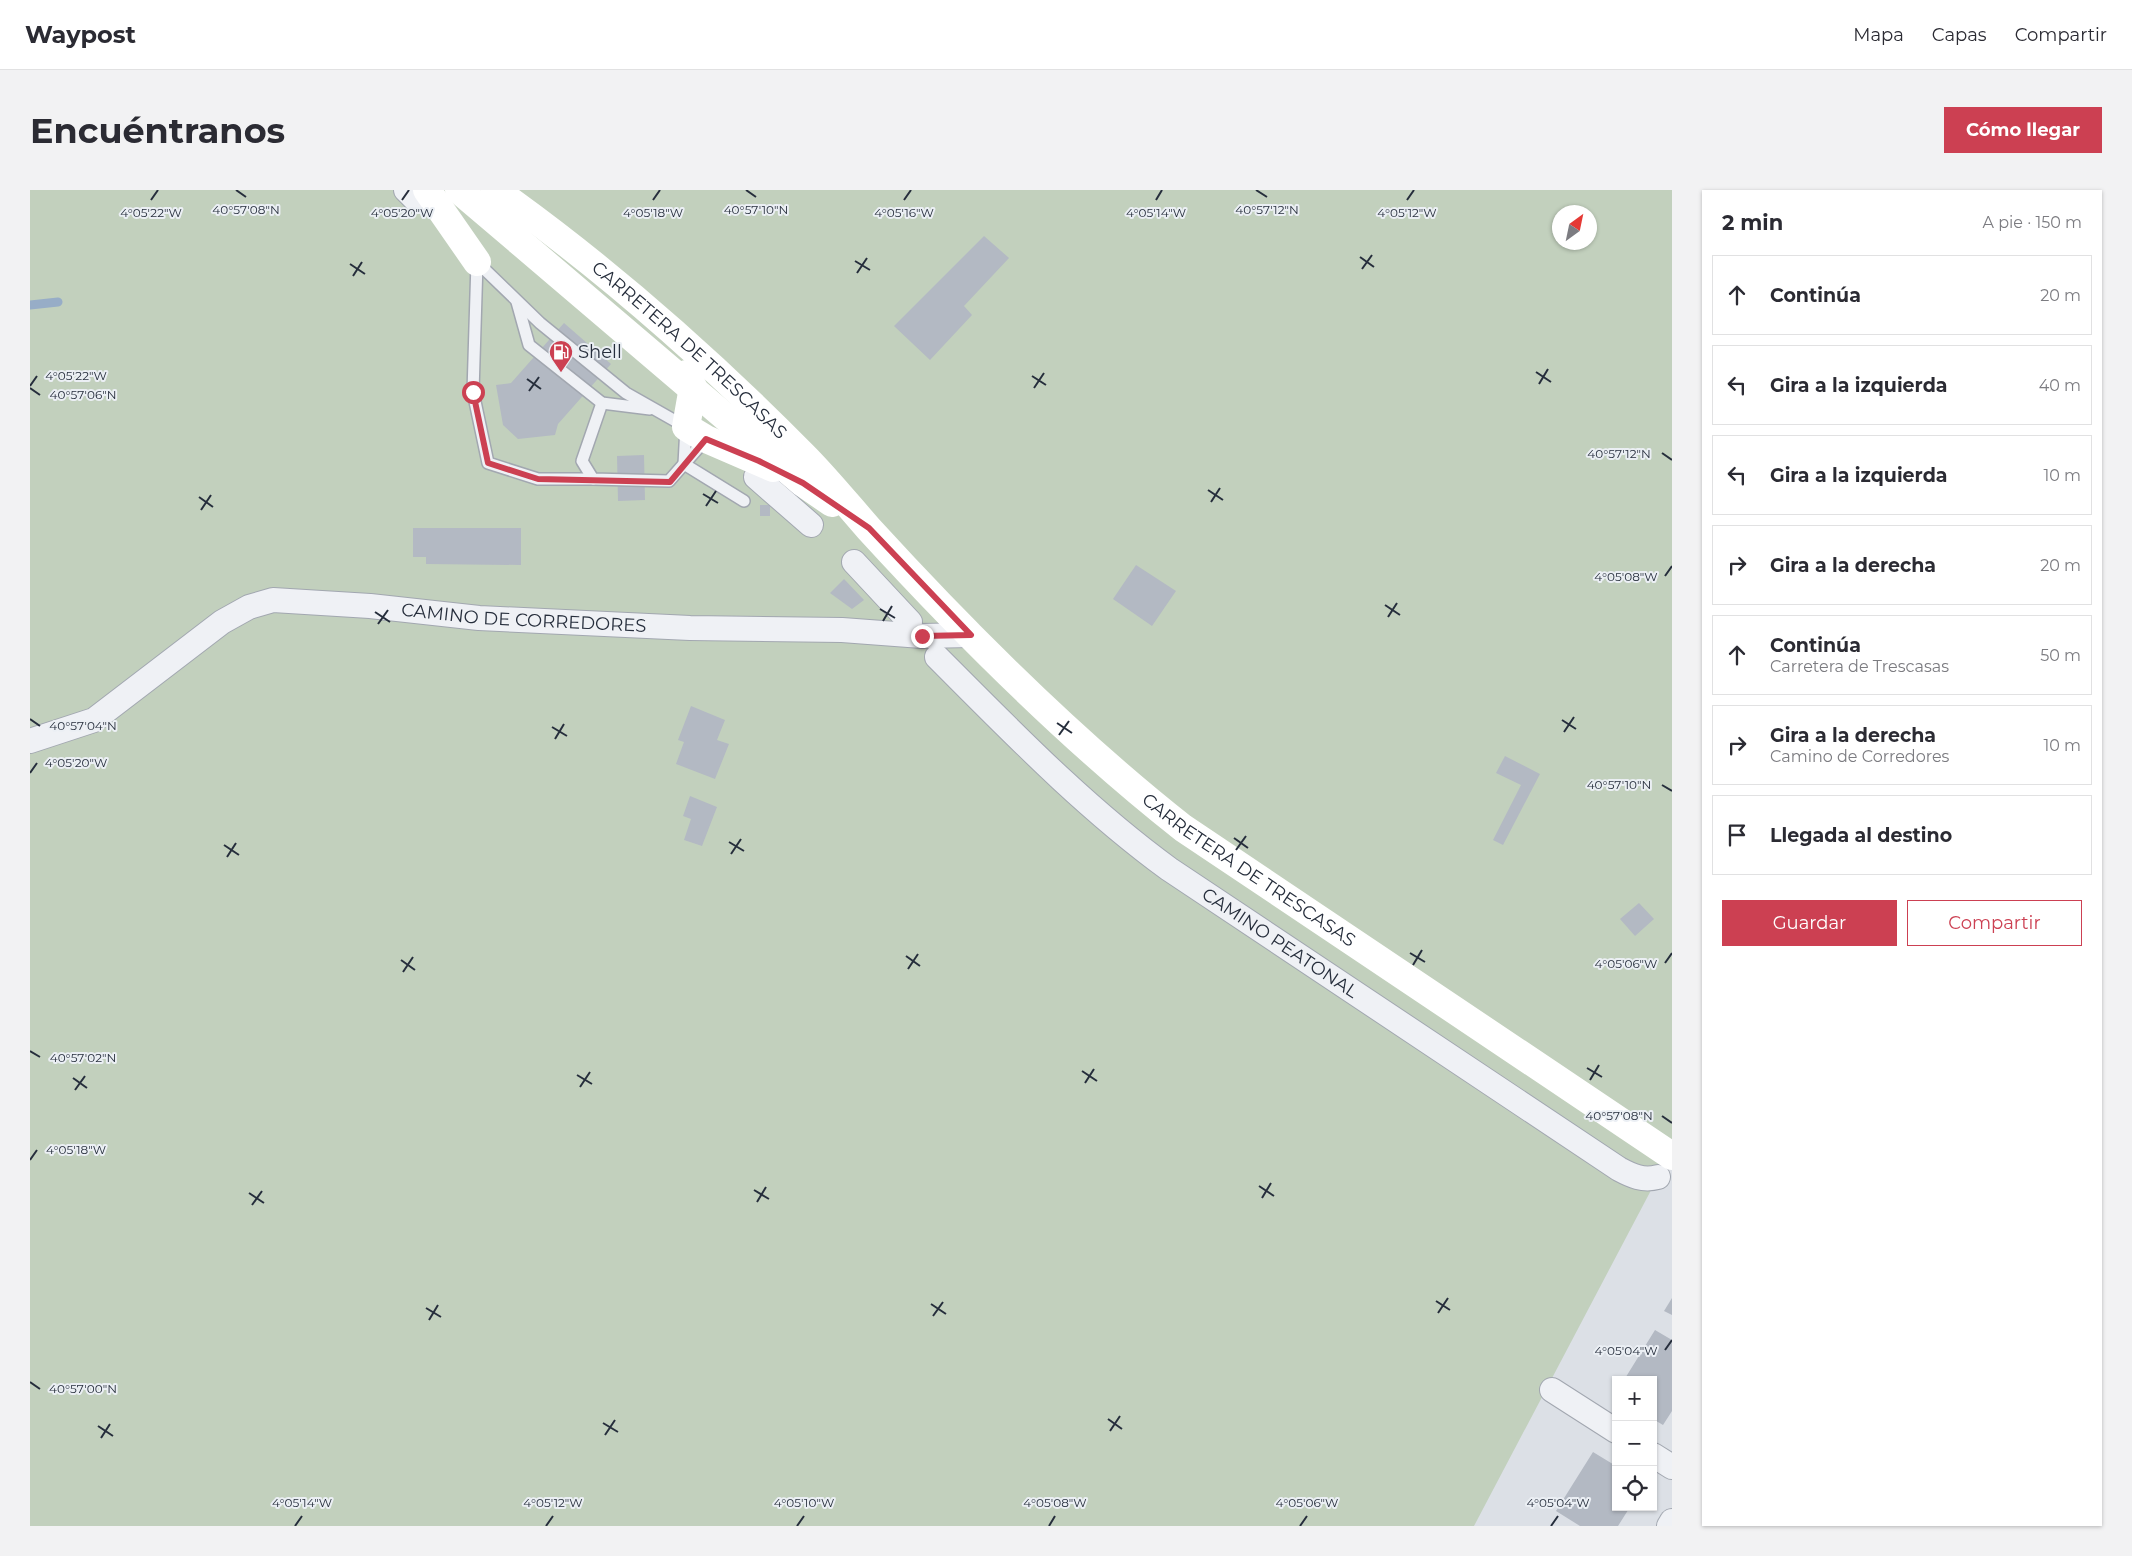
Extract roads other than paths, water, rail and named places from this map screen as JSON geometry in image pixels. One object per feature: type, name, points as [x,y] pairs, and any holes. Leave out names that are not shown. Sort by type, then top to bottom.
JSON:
[{"type":"street","name":"CARRETERA DE TRESCASAS","points":[[458,190],[693,387],[803,483],[869,528]]},
{"type":"street","name":"CARRETERA DE TRESCASAS","points":[[495,190],[632,296],[736,391],[804,456],[869,528],[1033,698],[1148,801],[1183,828],[1665,1167]]},
{"type":"street","points":[[416,193],[477,262]]},
{"type":"street","points":[[587,260],[613,299],[671,349],[680,360],[693,387],[696,433],[803,483]]},
{"type":"street","points":[[756,477],[810,525]]},
{"type":"street","points":[[854,562],[910,622]]},
{"type":"street","name":"CAMINO DE CORREDORES","points":[[30,742],[94,720],[222,622],[249,607],[273,600],[370,606],[498,619],[690,628],[860,630],[922,636],[971,635]]},
{"type":"street","name":"CAMINO PEATONAL","points":[[937,657],[1093,809],[1162,864],[1620,1169],[1644,1179],[1665,1167]]},
{"type":"street","points":[[1552,1390],[1612,1428]]},
{"type":"street","points":[[1657,1458],[1672,1467]]},
{"type":"street","points":[[1669,1526],[1672,1521]]},
{"type":"lane","points":[[477,262],[517,302],[626,393],[696,433]]},
{"type":"lane","points":[[477,262],[473,392],[488,463],[538,479],[670,482],[684,464],[696,433]]},
{"type":"lane","points":[[517,302],[529,345],[602,403],[656,410]]},
{"type":"lane","points":[[594,479],[582,461],[602,403]]},
{"type":"lane","points":[[684,464],[696,433]]},
{"type":"lane","points":[[684,464],[744,500]]},
{"type":"waterway","points":[[30,305],[58,302]]},
{"type":"place","name":"Shell","points":[[561,373]]}]
